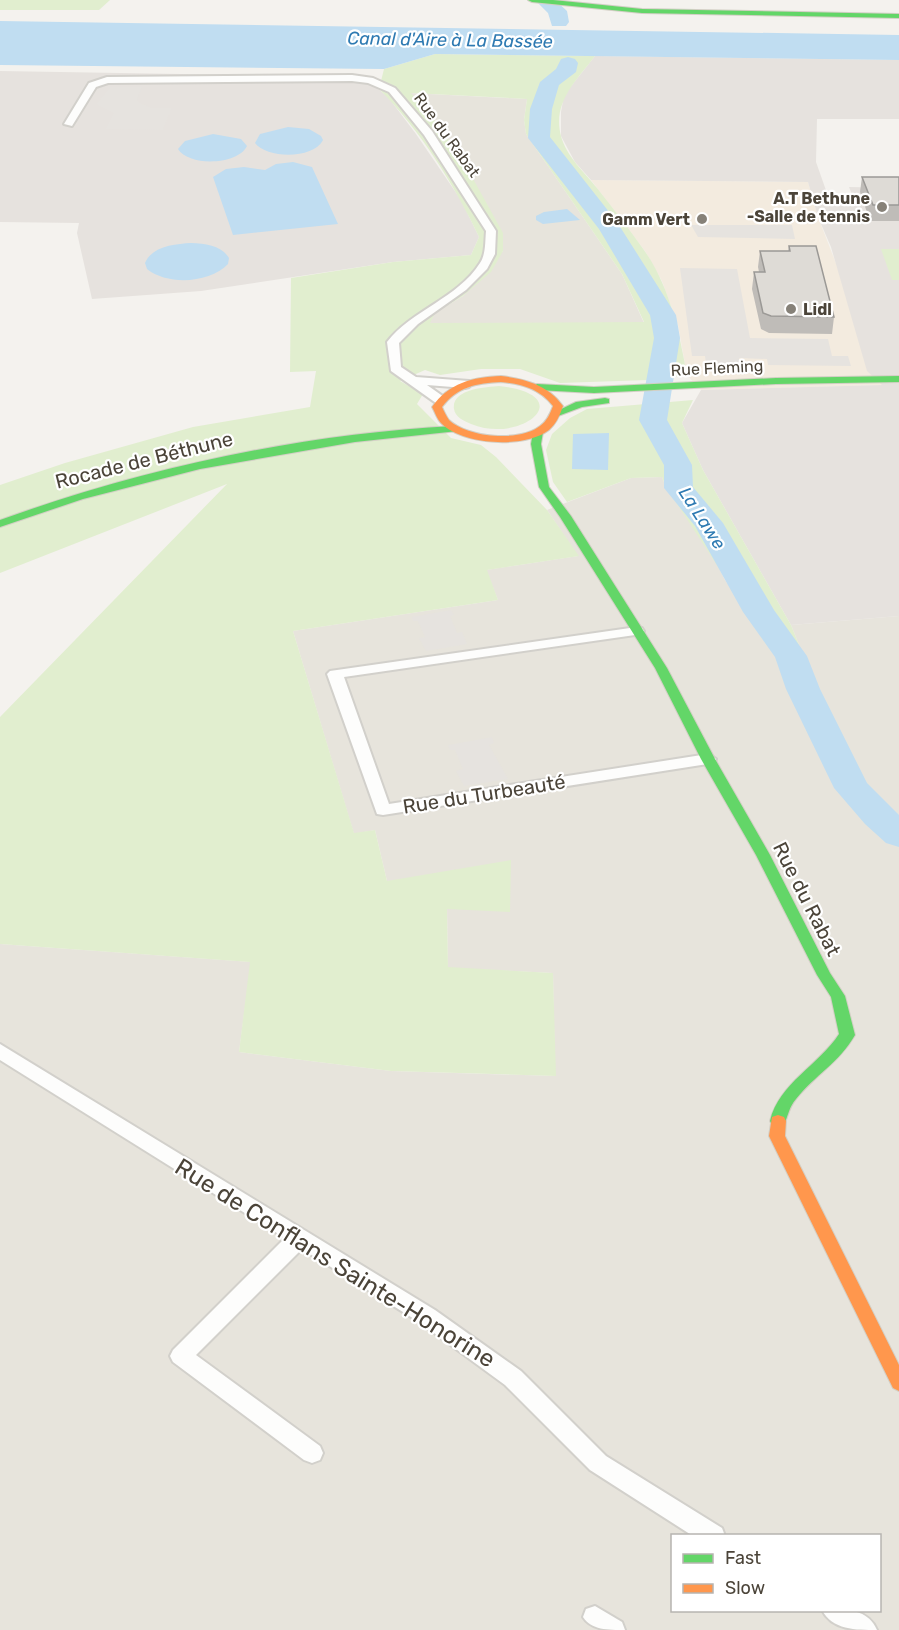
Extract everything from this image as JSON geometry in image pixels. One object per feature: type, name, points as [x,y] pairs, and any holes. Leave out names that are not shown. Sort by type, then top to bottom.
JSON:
[{"type":"main road","points":[[532,0],[663,12],[899,15]]},
{"type":"main road","name":"Rue Fleming","points":[[681,391],[776,381],[899,379]]},
{"type":"main road","name":"Rue Fleming","points":[[465,384],[501,380],[537,387],[642,393],[899,389]]},
{"type":"main road","name":"Rocade de Béthune","points":[[336,441],[420,417],[439,403],[450,390],[465,384]]},
{"type":"main road","points":[[439,403],[439,415],[454,429],[494,439],[517,437],[538,432],[554,420],[558,413],[558,406],[554,399],[537,387]]},
{"type":"main road","name":"Rue Fleming","points":[[558,413],[580,404],[642,393]]},
{"type":"main road","name":"Rocade de Béthune","points":[[0,524],[84,493],[180,467],[257,452],[336,441],[454,429]]},
{"type":"main road","name":"Rue du Rabat","points":[[538,432],[536,444],[544,487],[565,516],[670,684],[708,759],[763,855],[824,975],[838,996],[847,1035],[832,1056],[805,1080],[779,1111],[777,1136],[899,1383]]},
{"type":"street","name":"Rue du Rabat","points":[[69,124],[93,85],[107,80],[352,78],[370,80],[393,90],[428,133],[491,231],[491,246],[485,266],[460,289],[404,328],[393,342],[394,368],[416,381]]},
{"type":"street","points":[[416,381],[465,384]]},
{"type":"street","points":[[416,381],[439,403]]},
{"type":"street","name":"Rue du Turbeauté","points":[[638,631],[336,674],[383,810],[708,759]]},
{"type":"street","name":"Rue de Conflans Sainte-Honorine","points":[[0,1052],[427,1316],[513,1378],[598,1463],[711,1534]]},
{"type":"street","points":[[299,1238],[181,1356],[312,1453]]},
{"type":"street","points":[[836,1612],[865,1630]]},
{"type":"shaded area","points":[[595,56],[899,60],[899,119],[817,119],[816,162],[828,196],[853,197],[849,187],[899,188],[899,616],[791,625],[703,470],[682,423],[701,390],[882,385],[867,371],[831,247],[818,217],[808,182],[591,180],[575,162],[561,136],[561,112],[564,95]]},
{"type":"shaded area","points":[[0,71],[371,77],[370,82],[388,97],[461,200],[479,237],[471,255],[393,262],[201,291],[92,299],[77,233],[79,223],[0,222]]},
{"type":"shaded area","points":[[110,87],[142,87],[137,100],[140,103],[151,108],[172,108],[163,130],[106,129],[114,113],[96,104]]},
{"type":"shaded area","points":[[410,93],[527,99],[524,120],[526,134],[622,274],[644,323],[429,323],[435,313],[463,296],[503,251]]},
{"type":"shaded area","points":[[591,180],[808,182],[818,217],[883,385],[701,390],[687,375],[678,325],[662,281],[645,251]]},
{"type":"shaded area","points":[[691,225],[792,225],[795,239],[698,237]]},
{"type":"shaded area","points":[[680,268],[737,269],[750,338],[828,339],[832,356],[848,356],[851,366],[768,365],[767,359],[739,358],[740,365],[706,364],[705,356],[692,356]]},
{"type":"shaded area","points":[[662,477],[666,487],[711,552],[725,580],[782,665],[798,702],[825,701],[791,625],[899,616],[899,1630],[0,1630],[0,944],[251,962],[239,1052],[391,1071],[555,1076],[553,973],[448,968],[447,908],[387,881],[375,830],[354,834],[293,631],[498,600],[486,570],[578,556],[547,510],[631,478]]},
{"type":"shaded area","points":[[451,610],[454,615],[450,616],[457,633],[462,632],[467,644],[426,651],[419,638],[425,637],[418,621],[413,621],[412,617]]},
{"type":"shaded area","points":[[492,737],[494,743],[489,745],[508,779],[464,786],[456,771],[463,769],[455,750],[450,750],[448,745]]},
{"type":"green space","points":[[0,0],[110,0],[99,10],[0,10]]},
{"type":"green space","points":[[435,54],[595,56],[574,83],[563,102],[559,124],[563,143],[571,157],[621,219],[653,264],[672,310],[687,375],[648,380],[560,383],[520,369],[481,369],[440,375],[425,370],[400,381],[423,394],[417,404],[451,438],[481,445],[496,457],[547,510],[579,556],[487,570],[498,600],[293,631],[354,833],[375,830],[387,881],[511,860],[510,912],[447,909],[448,967],[553,973],[556,1076],[391,1071],[239,1052],[250,962],[0,944],[0,717],[227,484],[0,573],[0,485],[65,463],[193,427],[310,407],[316,371],[290,372],[291,278],[393,262],[471,255],[479,237],[459,197],[435,158],[379,89],[384,69]],"holes":[[[411,93],[527,99],[524,120],[526,134],[622,274],[644,322],[430,323],[435,313],[463,296],[491,272],[503,251],[503,233],[466,166],[438,125]]]},
{"type":"green space","points":[[881,249],[899,249],[899,280],[892,280]]},
{"type":"green space","points":[[499,386],[523,391],[536,399],[540,408],[535,416],[524,424],[490,429],[471,424],[456,414],[455,402],[463,393],[478,388]]},
{"type":"green space","points":[[693,400],[682,423],[703,470],[791,625],[825,702],[798,702],[782,665],[666,487],[662,477],[631,478],[567,502],[553,482],[546,450],[552,434],[570,418],[587,409]]},
{"type":"water","name":"Canal d'Aire à La Bassée","points":[[0,21],[899,35],[899,60],[435,54],[384,69],[0,65]]},
{"type":"water","points":[[288,127],[309,129],[321,136],[323,140],[310,151],[290,155],[269,152],[255,143],[260,134]]},
{"type":"water","points":[[213,134],[241,139],[247,146],[234,157],[213,161],[192,159],[178,149],[185,141]]},
{"type":"water","points":[[293,162],[312,167],[338,224],[233,235],[213,177],[226,169],[244,167],[265,170],[276,164]]},
{"type":"water","points":[[567,209],[580,220],[543,224],[536,220],[536,216],[544,212]]},
{"type":"water","points":[[191,243],[222,250],[229,258],[228,264],[211,275],[189,280],[166,278],[147,269],[145,263],[148,257],[158,249]]},
{"type":"water","points":[[609,433],[608,470],[572,469],[573,434]]},
{"type":"building","points":[[862,177],[899,177],[899,205],[873,205]]},
{"type":"building","name":"Lidl","points":[[789,246],[816,246],[834,317],[771,316],[763,313],[754,272],[765,272],[760,251],[790,251]]},
{"type":"waterway","name":"La Lawe","points":[[544,0],[557,11],[559,22]]},
{"type":"waterway","name":"La Lawe","points":[[568,63],[566,72],[550,82],[541,109],[539,138],[609,227],[663,315],[667,338],[653,420],[678,465],[679,488],[708,523],[759,612],[791,656],[803,689],[852,788],[899,835]]},
{"type":"traffic: fast","points":[[532,0],[642,11],[899,16]]},
{"type":"traffic: fast","points":[[537,387],[594,390],[776,381],[899,379]]},
{"type":"traffic: fast","points":[[558,413],[580,404],[605,401]]},
{"type":"traffic: fast","points":[[0,524],[119,485],[200,465],[355,439],[454,429]]},
{"type":"traffic: fast","points":[[538,432],[536,444],[544,487],[565,516],[661,668],[708,759],[763,855],[824,975],[838,996],[847,1035],[830,1058],[791,1094],[780,1112],[778,1121]]},
{"type":"traffic: slow","points":[[501,379],[518,381],[547,394],[558,406],[553,419],[532,435],[502,439],[470,434],[444,420],[437,407],[450,393],[465,384],[501,379]]},
{"type":"traffic: slow","points":[[778,1121],[777,1136],[899,1383]]},
{"type":"place","name":"A.T Bethune -Salle de tennis","points":[[882,207]]},
{"type":"place","name":"Gamm Vert","points":[[702,219]]},
{"type":"place","name":"Lidl","points":[[791,309]]}]
